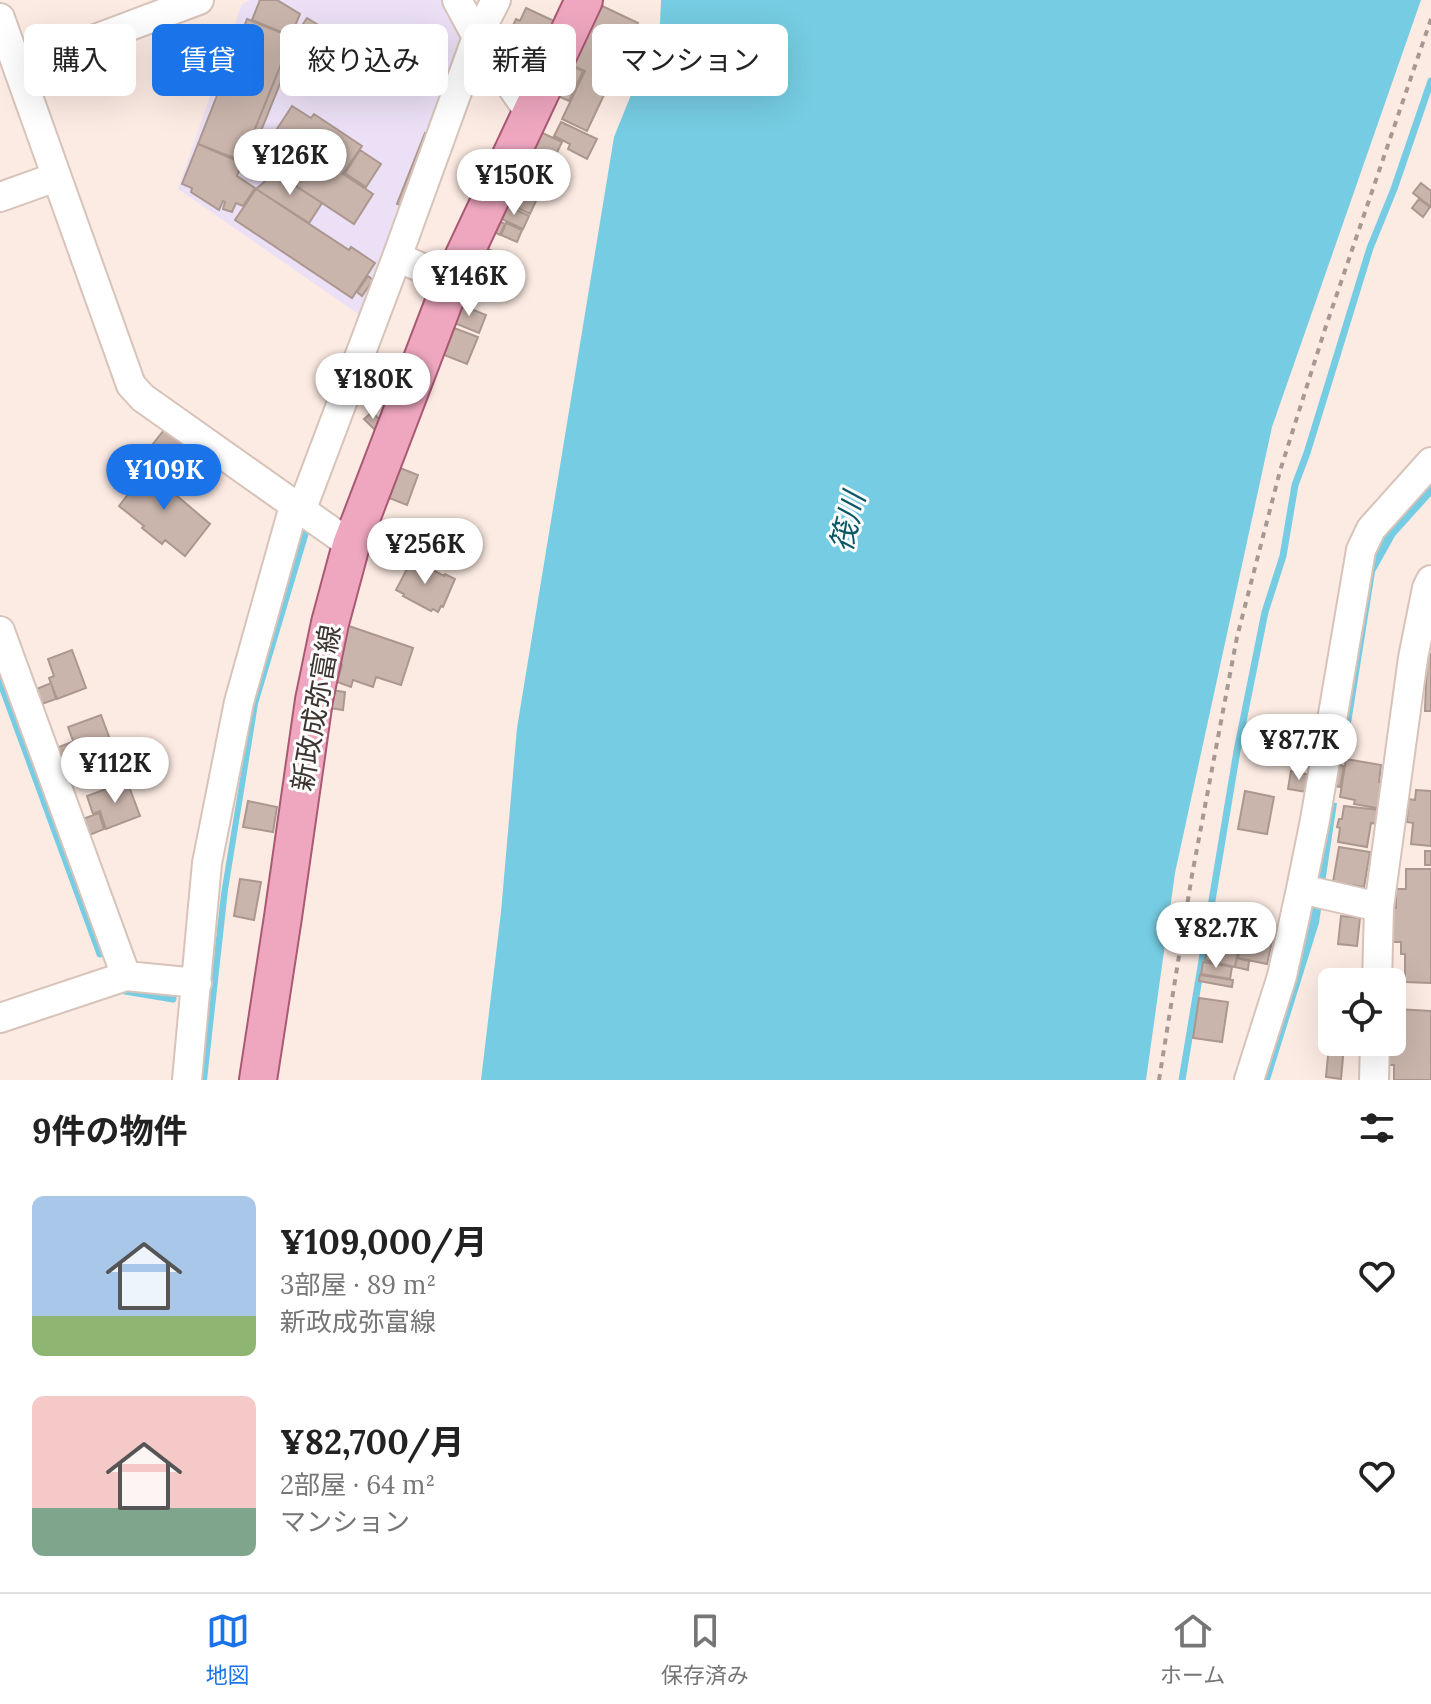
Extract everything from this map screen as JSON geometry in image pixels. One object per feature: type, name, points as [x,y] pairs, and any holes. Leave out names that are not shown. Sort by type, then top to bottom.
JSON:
[{"type":"main road","name":"新政成弥富線","points":[[258,1080],[314,700],[351,545],[452,281],[584,0]]},
{"type":"street","points":[[18,68],[199,0]]},
{"type":"street","points":[[457,0],[470,24]]},
{"type":"street","points":[[484,24],[496,0]]},
{"type":"street","points":[[0,18],[131,385],[143,398],[351,545]]},
{"type":"street","points":[[187,1080],[207,863],[239,702],[298,508],[397,257],[464,73]]},
{"type":"street","points":[[518,96],[530,113]]},
{"type":"street","points":[[0,197],[56,177]]},
{"type":"street","points":[[397,257],[452,281]]},
{"type":"street","points":[[1249,1080],[1311,892],[1315,820],[1361,550],[1371,529],[1431,462]]},
{"type":"street","points":[[1377,968],[1379,907],[1413,658],[1431,580]]},
{"type":"street","points":[[0,631],[126,976]]},
{"type":"street","points":[[1311,892],[1379,907]]},
{"type":"street","points":[[0,1018],[126,976],[197,983]]},
{"type":"street","points":[[1374,1080],[1375,1056]]},
{"type":"path","points":[[1159,1080],[1192,875],[1241,622],[1280,471],[1302,400],[1431,19]]},
{"type":"shaded area","points":[[250,0],[444,0],[464,34],[464,56],[364,318],[178,189],[210,96],[264,96],[264,24],[235,24],[242,4]]},
{"type":"water","name":"筏川","points":[[661,0],[1421,0],[1272,427],[1175,873],[1146,1080],[481,1080],[501,912],[517,728],[614,137],[631,96],[788,96],[788,24],[660,23]]},
{"type":"water","points":[[1431,476],[1431,496],[1395,536],[1375,572],[1346,755],[1336,747],[1371,546]]},
{"type":"water","points":[[301,529],[309,533],[258,704],[228,890],[207,1080],[200,1080],[221,894],[252,706]]},
{"type":"water","points":[[1327,802],[1337,803],[1319,923],[1270,1080],[1260,1080]]},
{"type":"building","points":[[260,0],[277,0],[300,14],[296,24],[280,24],[280,31],[252,20]]},
{"type":"building","points":[[598,4],[638,23],[592,24],[592,96],[604,96],[587,131],[562,119],[573,96],[576,96],[585,71],[576,67],[576,50]]},
{"type":"building","points":[[526,8],[554,21],[552,24],[514,24],[516,19],[520,21]]},
{"type":"building","points":[[307,18],[317,24],[303,24]]},
{"type":"building","points":[[264,26],[280,32],[280,67],[242,161],[198,144],[217,96],[264,96]]},
{"type":"building","points":[[280,67],[280,84],[248,163],[242,161]]},
{"type":"building","points":[[576,68],[583,71],[576,86]]},
{"type":"building","points":[[292,106],[311,118],[314,114],[362,146],[343,174],[373,194],[354,224],[263,164],[267,158],[262,155],[265,147]]},
{"type":"building","points":[[561,122],[597,139],[587,159],[568,149],[570,144],[554,136]]},
{"type":"building","points":[[538,131],[562,142],[552,163],[528,152]]},
{"type":"building","points":[[425,133],[434,137],[406,207],[397,204]]},
{"type":"building","points":[[198,144],[242,163],[237,176],[255,188],[243,206],[236,203],[232,212],[223,209],[223,201],[219,210],[191,192],[192,188],[182,184]]},
{"type":"building","points":[[360,150],[381,164],[366,187],[345,173]]},
{"type":"building","points":[[522,168],[546,179],[530,214],[506,202]]},
{"type":"building","points":[[275,173],[322,203],[309,223],[256,189]]},
{"type":"building","points":[[1421,183],[1431,191],[1431,207],[1413,193]]},
{"type":"building","points":[[256,189],[349,250],[351,247],[375,263],[352,298],[235,220]]},
{"type":"building","points":[[1419,199],[1430,207],[1423,217],[1412,208]]},
{"type":"building","points":[[506,205],[529,216],[523,229],[500,218]]},
{"type":"building","points":[[495,219],[505,224],[500,235],[490,230]]},
{"type":"building","points":[[506,223],[522,230],[517,242],[501,235]]},
{"type":"building","points":[[481,246],[511,259],[494,297],[464,284]]},
{"type":"building","points":[[368,276],[373,280],[362,296],[357,292]]},
{"type":"building","points":[[459,304],[486,315],[479,333],[452,322]]},
{"type":"building","points":[[454,328],[478,337],[467,364],[444,355]]},
{"type":"building","points":[[372,412],[382,422],[375,430],[364,419]]},
{"type":"building","points":[[164,430],[185,446],[166,471],[145,454]]},
{"type":"building","points":[[136,458],[144,465],[138,473],[130,466]]},
{"type":"building","points":[[153,462],[169,474],[162,483],[210,524],[185,556],[165,540],[162,544],[119,506]]},
{"type":"building","points":[[400,468],[418,475],[407,505],[389,498]]},
{"type":"building","points":[[412,559],[455,579],[438,612],[396,590]]},
{"type":"building","points":[[343,624],[413,648],[401,685],[376,677],[373,687],[353,680],[351,687],[337,682],[342,665],[331,661]]},
{"type":"building","points":[[72,650],[86,688],[57,699],[49,678],[54,676],[48,659]]},
{"type":"building","points":[[1427,653],[1431,654],[1431,711],[1425,711]]},
{"type":"building","points":[[51,683],[56,699],[39,705],[34,690]]},
{"type":"building","points":[[332,690],[345,692],[343,710],[329,708]]},
{"type":"building","points":[[101,715],[112,745],[79,757],[68,727]]},
{"type":"building","points":[[72,742],[77,757],[62,763],[56,748]]},
{"type":"building","points":[[1346,759],[1381,765],[1379,782],[1386,784],[1382,809],[1354,804],[1355,800],[1340,797]]},
{"type":"building","points":[[1334,764],[1344,766],[1340,787],[1330,785]]},
{"type":"building","points":[[1291,771],[1310,775],[1307,792],[1288,789]]},
{"type":"building","points":[[127,781],[140,816],[106,829],[100,811],[93,814],[87,796]]},
{"type":"building","points":[[1416,790],[1431,791],[1431,846],[1411,844],[1413,823],[1407,822],[1408,799],[1415,800]]},
{"type":"building","points":[[1245,791],[1274,797],[1267,834],[1238,829]]},
{"type":"building","points":[[248,801],[277,807],[273,832],[243,827]]},
{"type":"building","points":[[1344,806],[1380,810],[1377,824],[1371,823],[1367,847],[1338,842],[1340,828],[1337,827]]},
{"type":"building","points":[[99,813],[104,829],[87,836],[80,820]]},
{"type":"building","points":[[1339,847],[1370,852],[1364,887],[1333,882]]},
{"type":"building","points":[[1425,851],[1431,851],[1431,865],[1425,865]]},
{"type":"building","points":[[1406,869],[1431,869],[1431,983],[1406,982],[1405,954],[1401,954],[1401,942],[1391,942],[1391,908],[1396,908],[1396,889],[1406,889]]},
{"type":"building","points":[[240,879],[261,882],[254,920],[234,916]]},
{"type":"building","points":[[1341,916],[1360,918],[1357,946],[1338,944]]},
{"type":"building","points":[[1213,921],[1243,927],[1235,967],[1205,960]]},
{"type":"building","points":[[1244,927],[1274,933],[1267,964],[1238,958]]},
{"type":"building","points":[[1237,958],[1249,961],[1248,970],[1235,967]]},
{"type":"building","points":[[1203,962],[1232,967],[1230,979],[1201,974]]},
{"type":"building","points":[[1200,975],[1233,980],[1232,987],[1199,981]]},
{"type":"building","points":[[1199,998],[1228,1002],[1222,1042],[1193,1038]]},
{"type":"building","points":[[1406,1010],[1431,1011],[1431,1080],[1394,1080],[1394,1065],[1389,1065],[1389,1056],[1406,1056]]},
{"type":"building","points":[[1328,1056],[1343,1056],[1341,1079],[1326,1077]]},
{"type":"waterway","points":[[1182,1080],[1237,751],[1265,612],[1283,556],[1295,485],[1370,248],[1431,81]]},
{"type":"waterway","points":[[0,681],[100,954]]},
{"type":"waterway","points":[[119,990],[173,999]]}]
